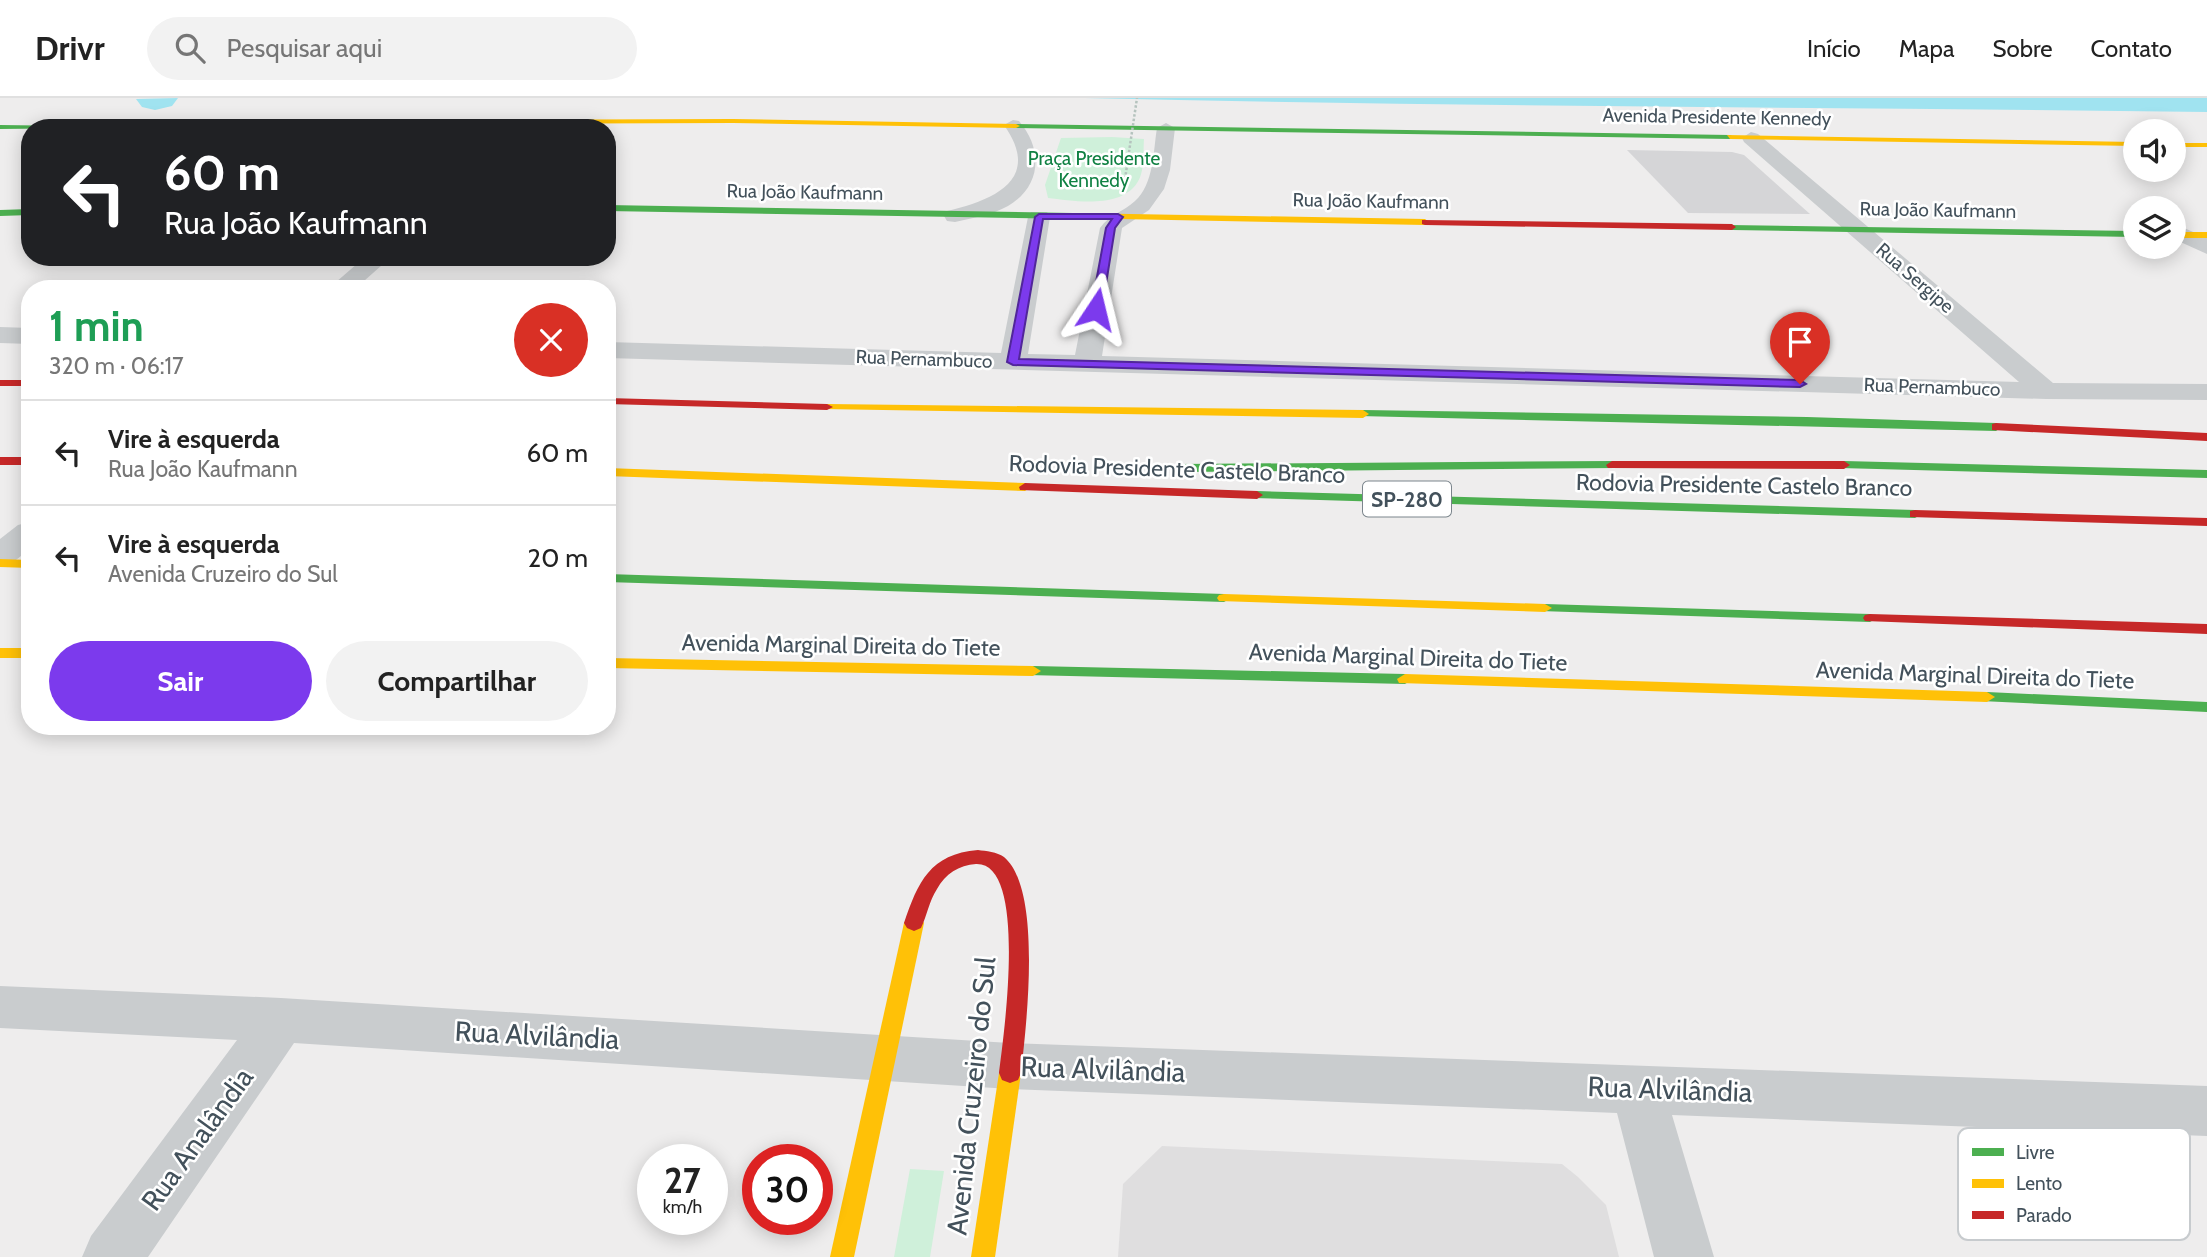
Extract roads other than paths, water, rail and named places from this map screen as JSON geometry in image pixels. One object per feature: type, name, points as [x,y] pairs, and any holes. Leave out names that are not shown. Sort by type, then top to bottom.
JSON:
[{"type":"main road","name":"Avenida Presidente Kennedy","points":[[616,121],[2123,144]]},
{"type":"main road","name":"Avenida Presidente Kennedy","points":[[0,130],[21,129]]},
{"type":"main road","points":[[0,130],[21,131]]},
{"type":"main road","points":[[2186,145],[2207,145]]},
{"type":"main road","name":"Rua João Kaufmann","points":[[616,208],[2123,234]]},
{"type":"main road","points":[[0,213],[21,212]]},
{"type":"main road","points":[[2186,235],[2207,234]]},
{"type":"main road","points":[[0,383],[21,383]]},
{"type":"main road","points":[[616,401],[1238,413],[1736,418],[2207,437]]},
{"type":"main road","points":[[0,461],[21,461]]},
{"type":"main road","points":[[1162,468],[1814,464],[2207,474]]},
{"type":"main road","points":[[731,475],[1023,470]]},
{"type":"main road","name":"Rodovia Presidente Castelo Branco","points":[[616,472],[1281,496],[2207,522]]},
{"type":"main road","points":[[0,563],[21,564]]},
{"type":"main road","points":[[616,578],[2207,629]]},
{"type":"main road","points":[[0,653],[21,653]]},
{"type":"main road","name":"Avenida Marginal Direita do Tiete","points":[[616,663],[1356,677],[1977,696],[2207,707]]},
{"type":"main road","name":"Avenida Cruzeiro do Sul","points":[[842,1257],[916,916],[931,879],[939,869],[976,857],[988,858],[1000,865],[1013,894],[1019,978],[1010,1066],[983,1257]]},
{"type":"street","points":[[955,216],[1000,202],[1020,186],[1028,145],[1013,125]]},
{"type":"street","points":[[1087,363],[1111,228],[1118,217],[1135,210],[1150,197],[1158,181],[1166,128]]},
{"type":"street","name":"Rua Sergipe","points":[[1751,138],[2046,391]]},
{"type":"street","points":[[1013,362],[1039,217]]},
{"type":"street","points":[[2186,238],[2207,247]]},
{"type":"street","points":[[351,280],[369,266]]},
{"type":"street","points":[[0,335],[21,336]]},
{"type":"street","name":"Rua Pernambuco","points":[[616,350],[2046,391],[2207,392]]},
{"type":"street","points":[[0,556],[21,539]]},
{"type":"street","name":"Rua Alvilândia","points":[[0,1007],[281,1020],[1010,1066],[2207,1111]]},
{"type":"street","name":"Rua Analândia","points":[[112,1257],[281,1020]]},
{"type":"street","points":[[1637,1088],[1684,1257]]},
{"type":"water","points":[[1085,98],[2207,98],[2207,112],[1506,105]]},
{"type":"waterway","points":[[155,99],[159,98]]},
{"type":"park label","name":"Praça Presidente Kennedy","points":[[1094,169]]}]
